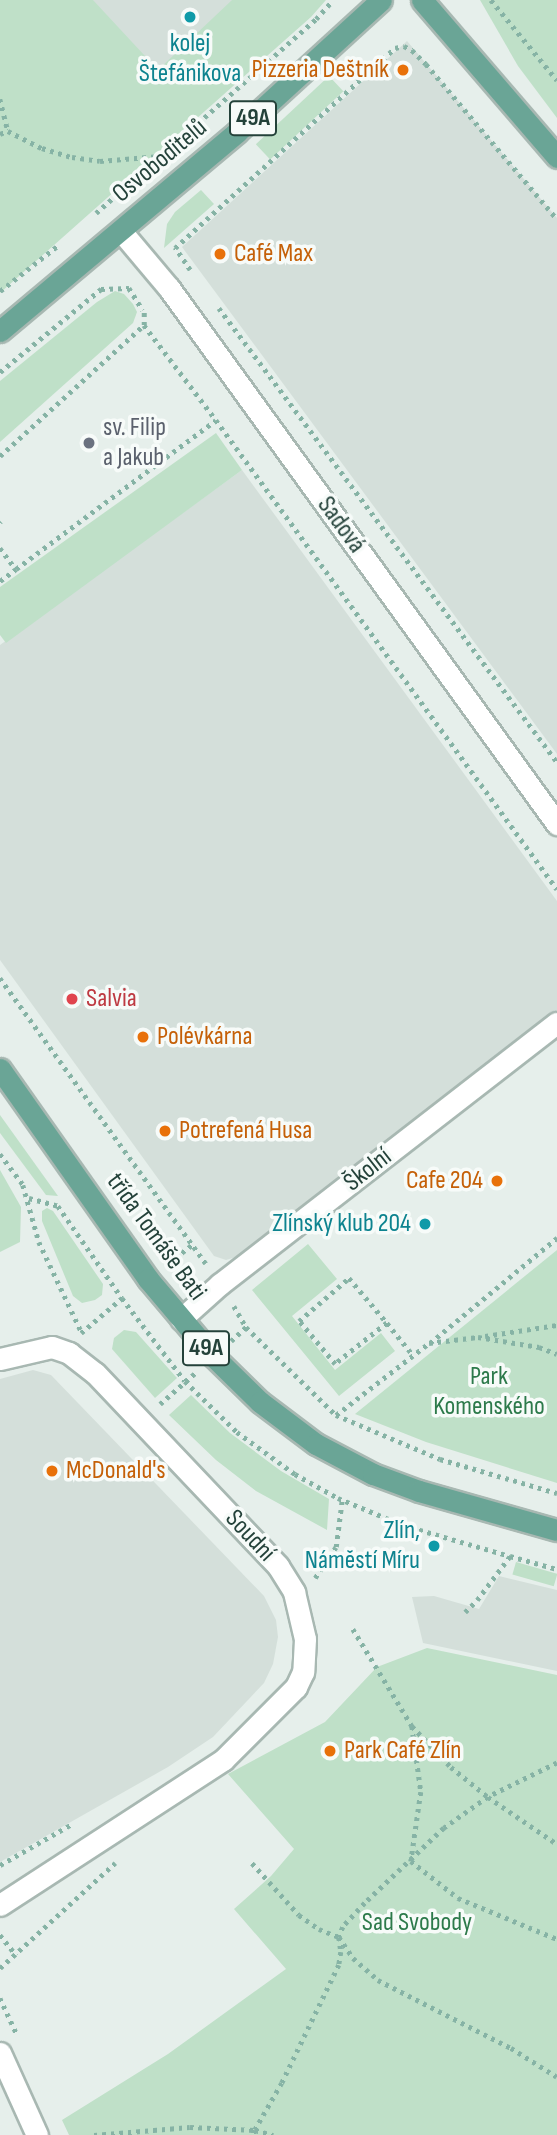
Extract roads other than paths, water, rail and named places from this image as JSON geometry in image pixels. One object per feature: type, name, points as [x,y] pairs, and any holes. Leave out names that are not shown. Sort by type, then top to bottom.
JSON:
[{"type":"main road","name":"Osvoboditelů","points":[[0,331],[237,132],[381,0]]},
{"type":"main road","points":[[422,0],[557,157]]},
{"type":"main road","name":"třída Tomáše Bati","points":[[0,1069],[148,1279],[214,1357],[288,1425],[344,1460],[419,1491],[557,1530]]},
{"type":"street","name":"Sadová","points":[[121,231],[169,288],[557,824]]},
{"type":"street","name":"Školní","points":[[181,1319],[220,1284],[557,1023]]},
{"type":"street","name":"Soudní","points":[[0,1359],[39,1348],[64,1350],[95,1373],[269,1556],[294,1592],[304,1632],[300,1679],[290,1695],[223,1760],[0,1905]]},
{"type":"street","points":[[0,2053],[37,2135]]},
{"type":"place","name":"kolej Štefánikova","points":[[190,17]]},
{"type":"place","name":"Pizzeria Deštník","points":[[403,70]]},
{"type":"place","name":"Café Max","points":[[220,254]]},
{"type":"place","name":"sv. Filip a Jakub","points":[[89,443]]},
{"type":"place","name":"Salvia","points":[[72,999]]},
{"type":"place","name":"Polévkárna","points":[[143,1037]]},
{"type":"place","name":"Potrefená Husa","points":[[165,1131]]},
{"type":"place","name":"Cafe 204","points":[[497,1181]]},
{"type":"place","name":"Zlínský klub 204","points":[[425,1224]]},
{"type":"place","name":"McDonald's","points":[[52,1471]]},
{"type":"place","name":"Zlín, Náměstí Míru","points":[[434,1546]]},
{"type":"place","name":"Park Café Zlín","points":[[330,1751]]},
{"type":"park label","name":"Park Komenského","points":[[489,1392]]},
{"type":"park label","name":"Sad Svobody","points":[[417,1923]]}]
